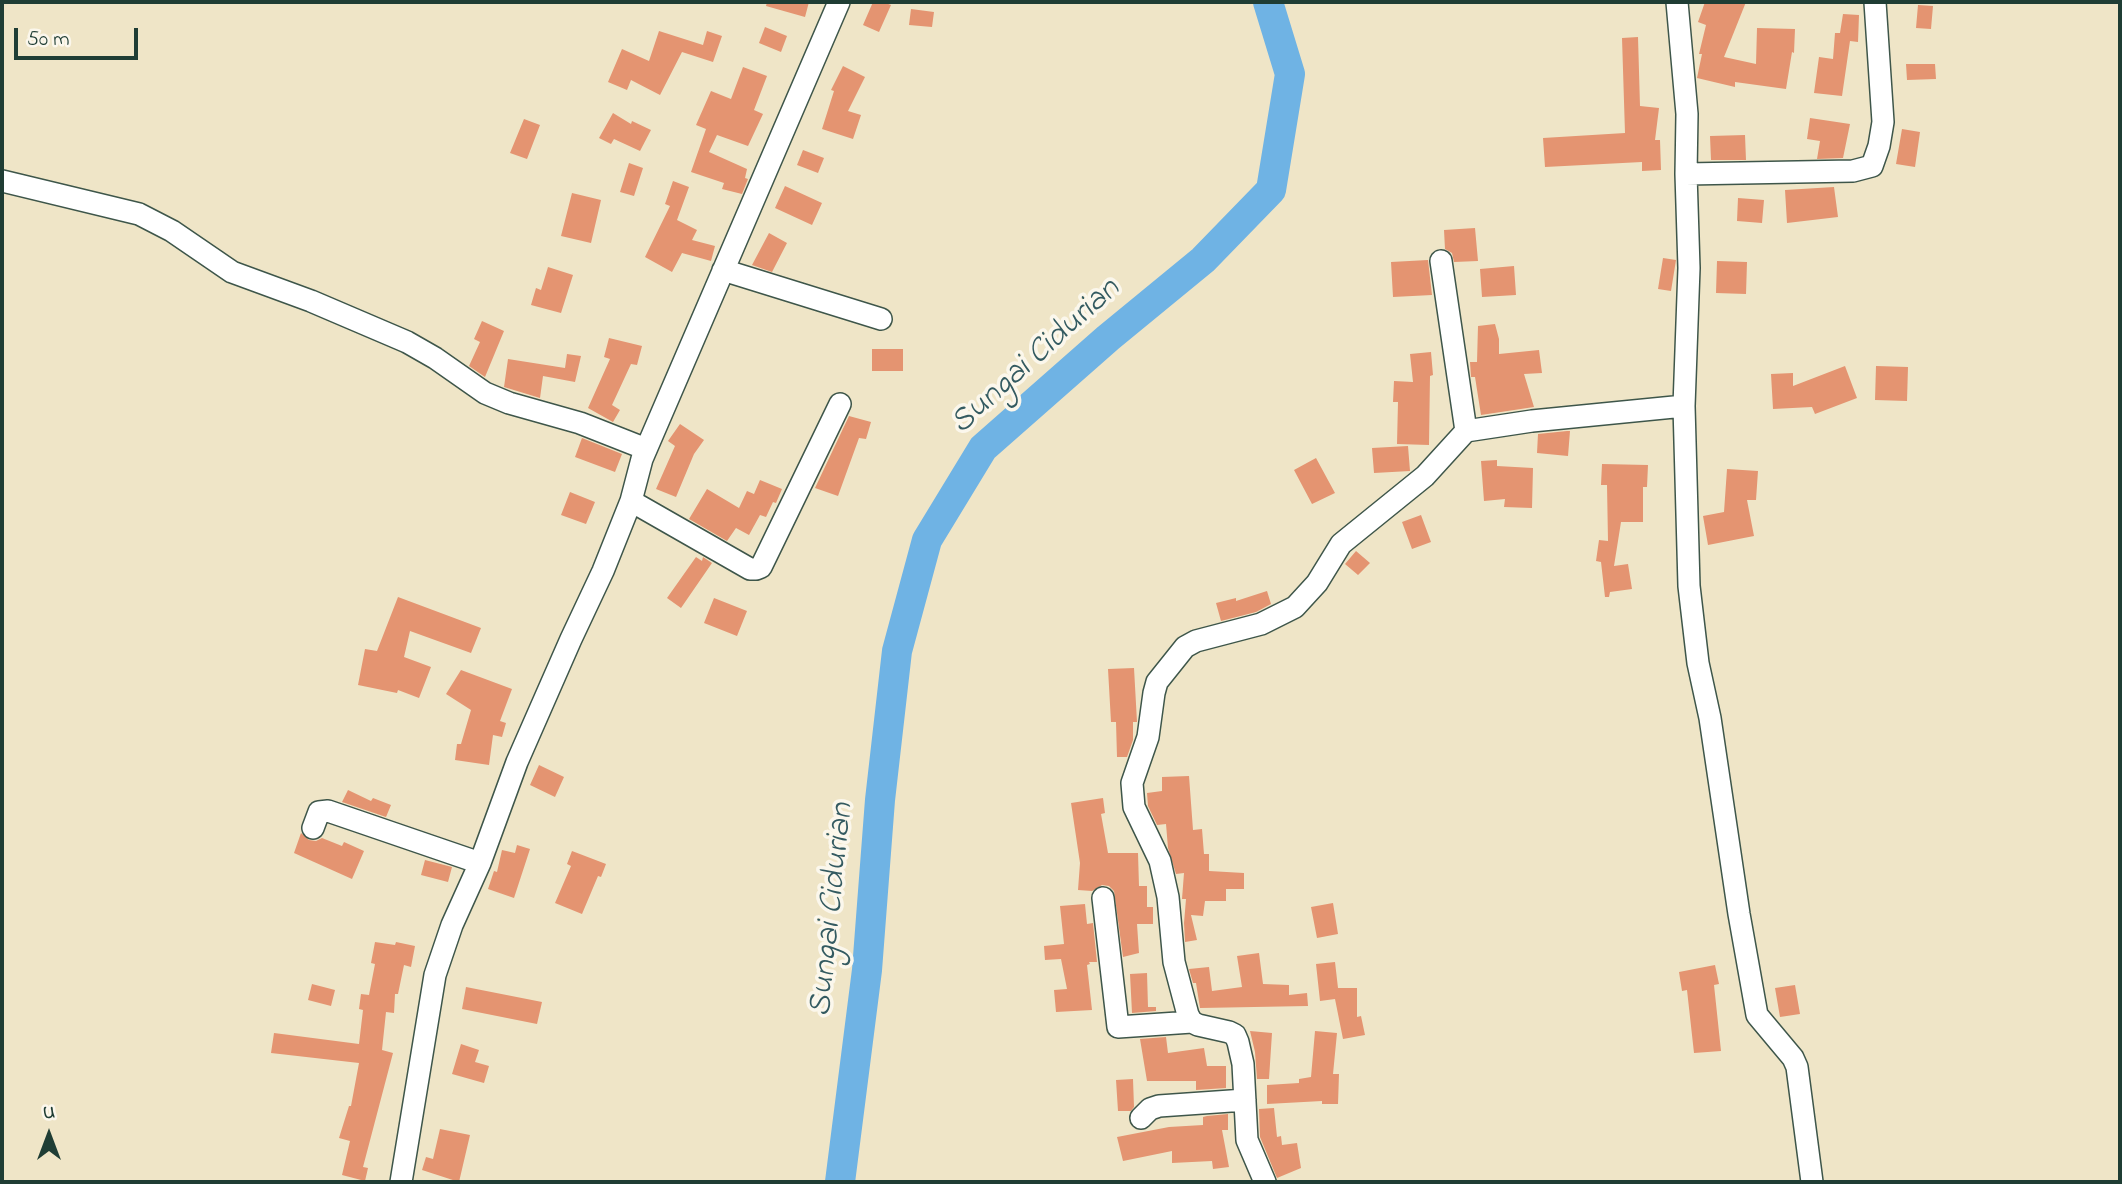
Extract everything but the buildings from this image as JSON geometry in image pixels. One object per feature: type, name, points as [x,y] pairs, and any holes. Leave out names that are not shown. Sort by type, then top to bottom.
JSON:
[{"type":"street","points":[[401,1182],[435,975],[452,925],[480,863],[517,762],[603,571],[631,501],[646,449],[839,2]]},
{"type":"street","points":[[1676,2],[1687,114],[1689,268],[1685,406],[1689,586],[1738,914],[1757,1015],[1793,1058],[1797,1067],[1812,1182]]},
{"type":"street","points":[[1686,174],[1853,171],[1872,166],[1883,122],[1875,2]]},
{"type":"street","points":[[2,181],[139,214],[172,231],[232,272],[311,301],[407,342],[485,393],[509,403],[580,423],[646,449]]},
{"type":"street","points":[[1441,261],[1465,431]]},
{"type":"street","points":[[723,270],[881,319]]},
{"type":"street","points":[[631,501],[750,569],[761,567],[840,404]]},
{"type":"street","points":[[1192,1022],[1174,962],[1168,897],[1160,861],[1134,807],[1132,783],[1148,737],[1157,682],[1185,647],[1196,641],[1261,624],[1294,607],[1317,583],[1342,544],[1425,476],[1465,431],[1532,421],[1685,406]]},
{"type":"street","points":[[313,828],[319,812],[328,811],[480,863]]},
{"type":"street","points":[[1103,898],[1118,1027],[1192,1022],[1235,1035],[1242,1056],[1248,1146],[1265,1182]]},
{"type":"street","points":[[1142,1118],[1150,1109],[1159,1106],[1245,1100]]},
{"type":"waterway","name":"Sungai Cidurian","points":[[840,1182],[867,970],[880,800],[897,651],[927,540],[983,448],[1108,338],[1203,260],[1271,190],[1290,74],[1268,2]]}]
